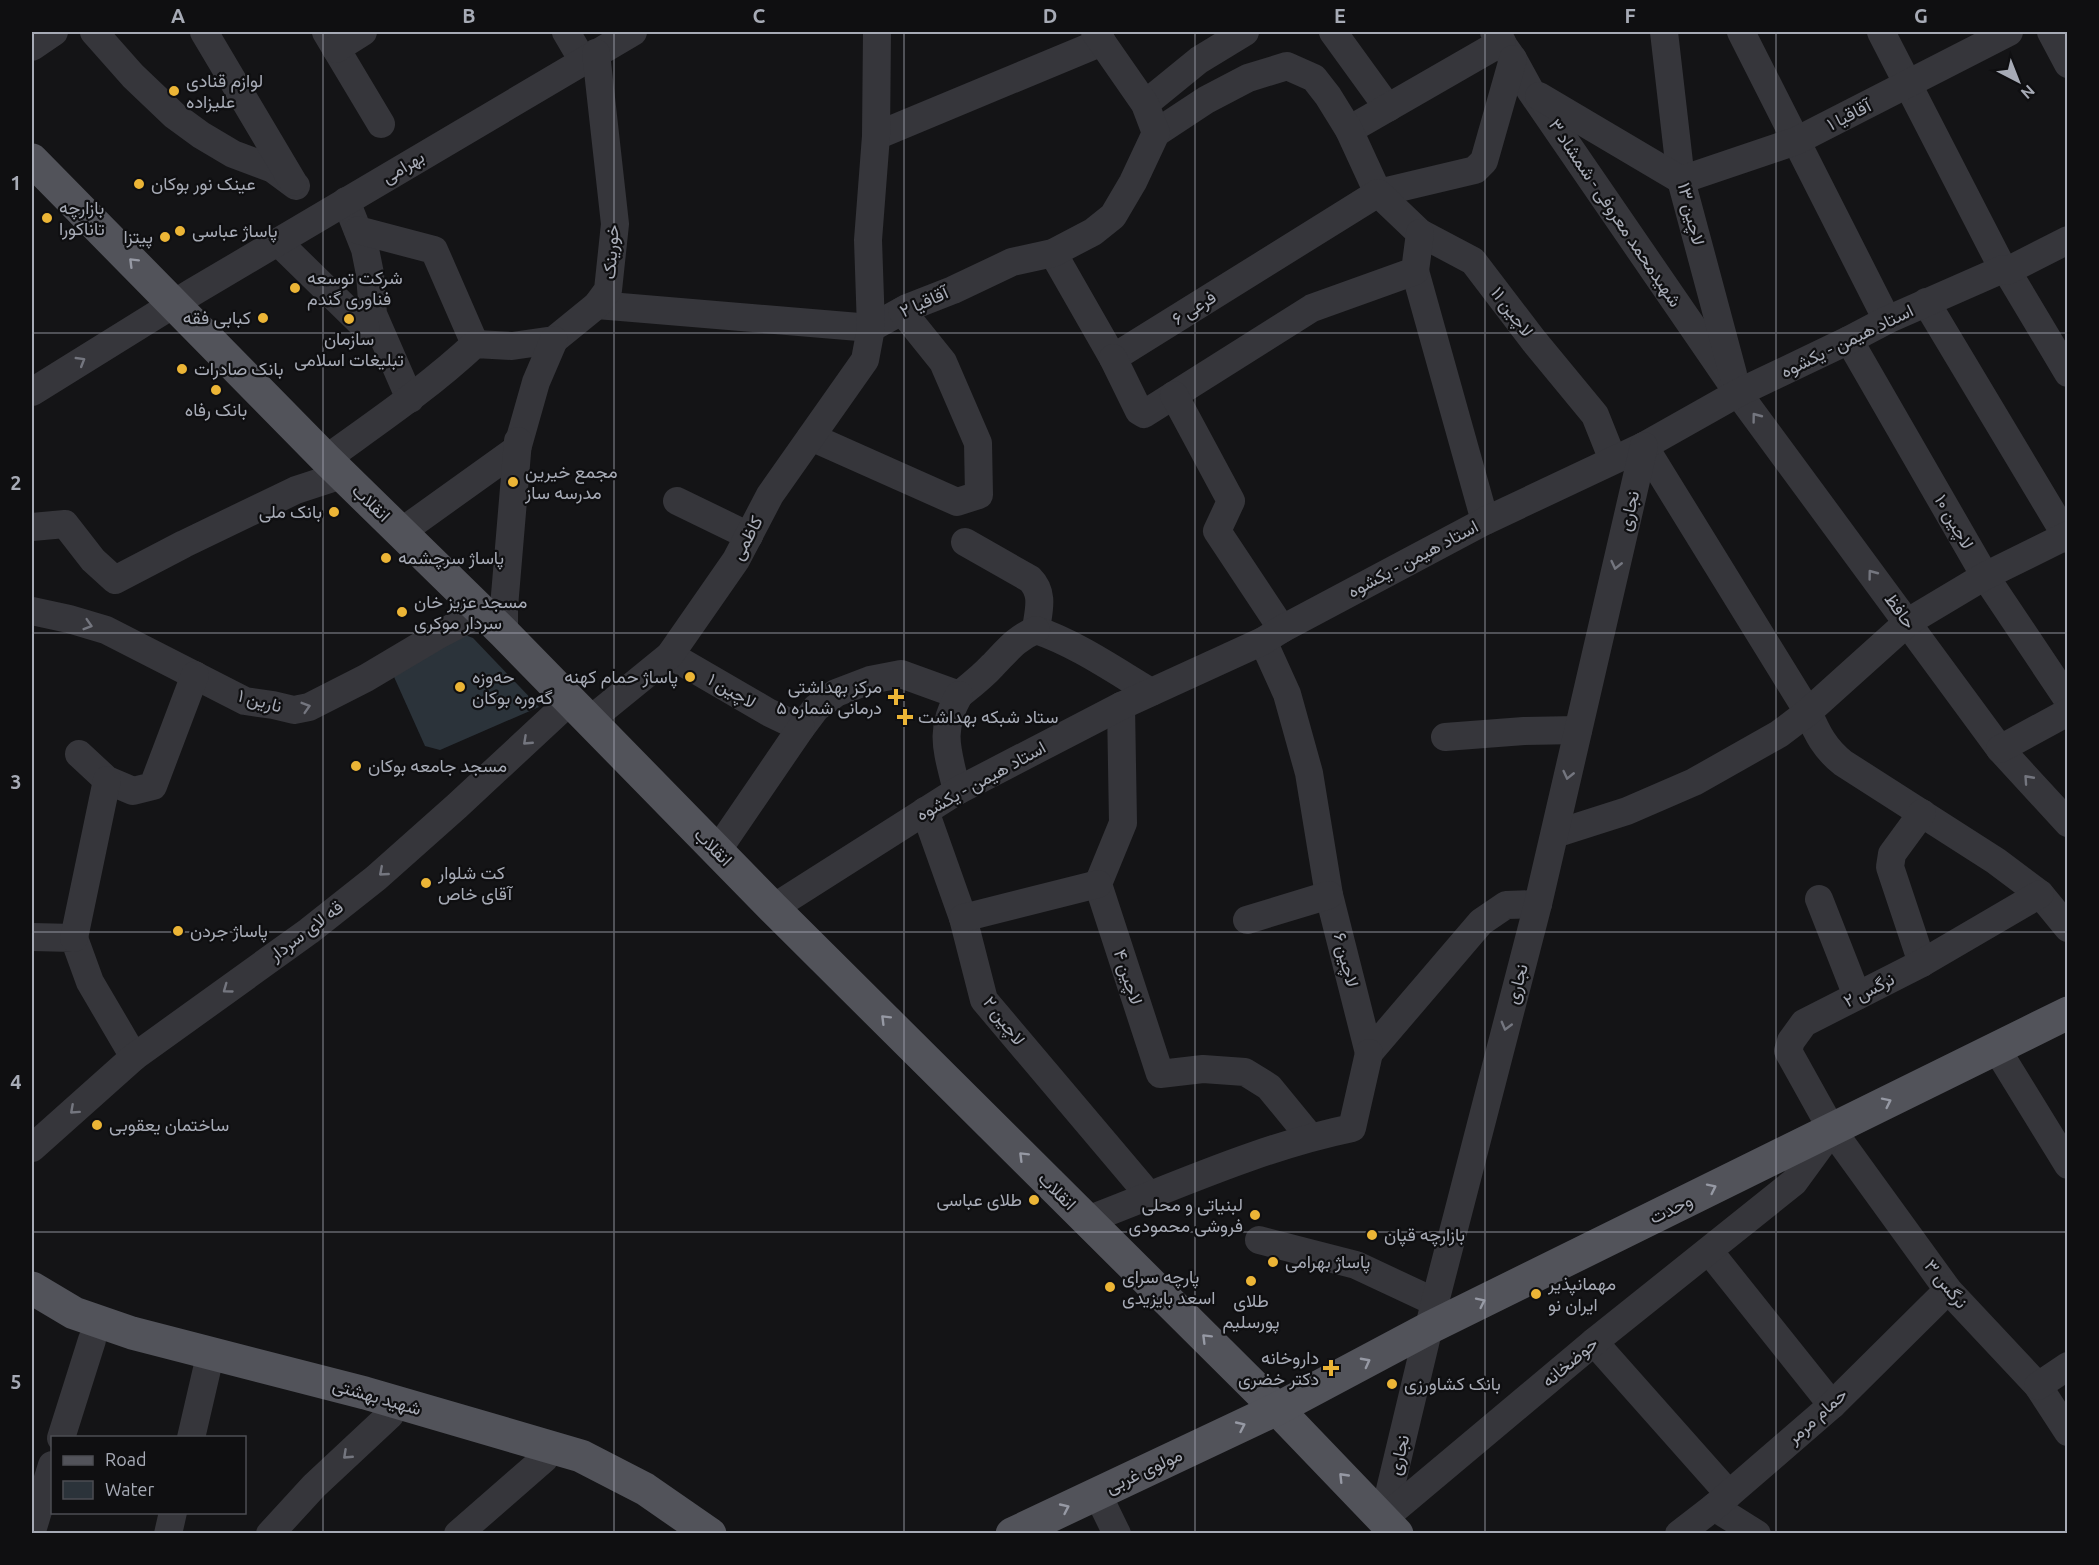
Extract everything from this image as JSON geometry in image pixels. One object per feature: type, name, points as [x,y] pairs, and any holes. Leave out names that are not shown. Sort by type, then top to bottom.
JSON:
[{"type":"main road","name":"انقلاب","points":[[32,160],[334,467],[493,622],[773,908],[1277,1409],[1390,1526]]},
{"type":"main road","name":"وحدت","points":[[1277,1409],[1432,1315],[1832,1130],[2067,1013]]},
{"type":"main road","name":"شهید بهشتی","points":[[32,1288],[74,1313],[132,1333],[365,1393],[581,1456],[645,1489],[710,1533]]},
{"type":"main road","name":"شهید بهشتی","points":[[32,1314],[92,1340],[390,1415],[544,1459],[626,1494],[658,1512],[684,1533]]},
{"type":"main road","name":"مولوی غربی","points":[[1012,1533],[1277,1409]]},
{"type":"street","points":[[32,47],[54,32]]},
{"type":"street","points":[[94,32],[133,76],[175,116],[233,154],[273,169],[296,186]]},
{"type":"street","points":[[204,32],[316,220]]},
{"type":"street","points":[[363,32],[331,40],[381,124]]},
{"type":"street","points":[[566,32],[590,57]]},
{"type":"street","name":"بهرامی","points":[[32,392],[174,304],[633,32]]},
{"type":"street","name":"کاظمی","points":[[579,711],[670,655],[736,560],[770,495],[866,360],[871,328],[868,240],[876,136],[877,32]]},
{"type":"street","points":[[1145,104],[1199,60],[1245,32]]},
{"type":"street","points":[[1333,32],[1388,108]]},
{"type":"street","name":"لاچین ۱۳","points":[[1664,32],[1681,180],[1738,393]]},
{"type":"street","points":[[1741,32],[1887,320]]},
{"type":"street","points":[[1881,32],[2005,270],[2067,373]]},
{"type":"street","name":"آقاقیا ۱","points":[[1681,180],[1797,141],[2009,32]]},
{"type":"street","points":[[2051,32],[2067,64]]},
{"type":"street","points":[[876,136],[1098,37],[1145,104],[1156,132],[1206,100],[1248,78],[1287,66],[1314,78],[1349,130],[1378,193]]},
{"type":"street","points":[[1349,130],[1503,44]]},
{"type":"street","name":"شهیدمحمد معروفی - شمشاد ۳","points":[[1503,44],[1530,90],[1738,393]]},
{"type":"street","name":"فرعی ۶","points":[[1113,358],[1378,193],[1475,170],[1484,161],[1503,44]]},
{"type":"street","name":"خورینک","points":[[554,340],[597,305],[608,290],[615,224],[590,57]]},
{"type":"street","points":[[1530,90],[1681,180]]},
{"type":"street","name":"آقاقیا ۲","points":[[871,328],[902,311],[1012,262],[1053,253],[1093,232],[1113,216],[1133,182],[1156,132]]},
{"type":"street","name":"لاچین ۱۱","points":[[1378,193],[1420,233],[1473,261],[1595,415],[1613,460]]},
{"type":"street","points":[[346,201],[358,230],[370,274],[373,314],[410,399]]},
{"type":"street","points":[[358,230],[434,250],[475,344]]},
{"type":"street","points":[[1420,233],[1415,271],[1485,521]]},
{"type":"street","name":"استاد هیمن - یکشوه","points":[[773,908],[957,791],[1121,706],[1273,635],[1485,521],[1644,446],[1738,393],[1887,320],[2005,270],[2067,240]]},
{"type":"street","points":[[278,242],[366,328]]},
{"type":"street","points":[[1053,253],[1113,358],[1139,411],[1144,414],[1312,308],[1415,271]]},
{"type":"street","points":[[1554,834],[1627,811],[1694,782],[1779,734],[1808,712],[1908,622],[1985,576],[2067,537],[1926,302]]},
{"type":"street","points":[[597,305],[871,328]]},
{"type":"street","points":[[811,438],[957,502],[978,495],[978,443],[943,362],[902,311]]},
{"type":"street","points":[[32,527],[65,524],[93,560],[115,580],[296,490],[334,467],[475,344],[512,346],[554,340]]},
{"type":"street","points":[[401,532],[517,449],[536,382],[554,340]]},
{"type":"street","name":"لاچین ۱۰","points":[[1849,340],[1985,576],[2067,700]]},
{"type":"street","name":"حافظ","points":[[1738,393],[2000,749],[2067,823]]},
{"type":"street","name":"لاچین ۶","points":[[1174,395],[1232,501],[1217,531],[1273,635],[1309,773],[1329,895],[1369,1053]]},
{"type":"street","points":[[493,622],[504,607],[518,441]]},
{"type":"street","points":[[1644,446],[1808,712],[1823,744],[1831,754],[1996,861],[2040,894],[2067,928]]},
{"type":"street","name":"نجاری","points":[[1390,1526],[1432,1315],[1538,904],[1644,446]]},
{"type":"street","points":[[676,501],[749,536]]},
{"type":"street","points":[[965,543],[1030,579],[1036,585],[1041,597],[1036,630]]},
{"type":"street","name":"نارین ۱","points":[[32,611],[106,630],[245,701],[294,711],[309,707],[366,678],[440,633],[493,622]]},
{"type":"street","points":[[957,791],[946,728],[950,711],[959,695],[991,668],[1010,645],[1024,635],[1036,630],[1057,637],[1151,693]]},
{"type":"street","name":"لاچین ۱","points":[[670,655],[768,712],[801,728]]},
{"type":"street","points":[[717,850],[816,708],[836,693],[870,680],[901,674],[959,695]]},
{"type":"street","points":[[79,754],[107,780],[133,791],[153,786],[195,675]]},
{"type":"street","points":[[963,918],[1098,884],[1123,823],[1121,706]]},
{"type":"street","name":"قه لای سردار","points":[[32,1148],[134,1057],[309,931],[376,879],[458,806],[579,711]]},
{"type":"street","points":[[2000,749],[2067,712]]},
{"type":"street","points":[[1445,737],[1524,731],[1578,730]]},
{"type":"street","points":[[107,780],[74,938],[90,982],[134,1057]]},
{"type":"street","name":"لاچین ۲","points":[[925,811],[963,918],[984,1000],[1148,1194]]},
{"type":"street","points":[[1922,813],[1892,854],[1890,867],[1922,963]]},
{"type":"street","name":"لاچین ۴","points":[[1098,884],[1160,1074],[1203,1069],[1245,1072],[1269,1087],[1310,1137]]},
{"type":"street","name":"نرگس ۲","points":[[1832,1130],[1788,1051],[1791,1041],[1804,1023],[1922,963],[2040,894]]},
{"type":"street","points":[[1247,920],[1329,895]]},
{"type":"street","points":[[1819,899],[1857,996]]},
{"type":"street","points":[[1088,1220],[1148,1194],[1310,1137],[1352,1128],[1369,1053],[1480,922],[1506,905],[1538,904]]},
{"type":"street","points":[[32,937],[74,938]]},
{"type":"street","points":[[1996,1048],[2067,1165]]},
{"type":"street","name":"حوضخانه","points":[[1390,1526],[1593,1342],[1794,1182],[1832,1130]]},
{"type":"street","name":"نرگس ۳","points":[[1832,1130],[1948,1290],[2038,1386],[2067,1432]]},
{"type":"street","points":[[1259,1240],[1356,1265],[1432,1315]]},
{"type":"street","points":[[1708,1251],[1832,1405]]},
{"type":"street","name":"حمام مرمر","points":[[1679,1533],[1832,1405],[1948,1290]]},
{"type":"street","points":[[61,1436],[92,1340]]},
{"type":"street","points":[[1593,1342],[1721,1500],[1757,1533]]},
{"type":"street","points":[[2038,1386],[2067,1366]]},
{"type":"street","points":[[191,1436],[207,1369]]},
{"type":"street","points":[[270,1533],[314,1486],[390,1415]]},
{"type":"street","points":[[458,1533],[544,1459]]},
{"type":"street","points":[[32,1531],[51,1468]]},
{"type":"street","points":[[1097,1493],[1117,1533]]},
{"type":"street","points":[[168,1533],[173,1514]]},
{"type":"water","name":"حه‌وزه گه‌وره بوکان","points":[[465,635],[473,638],[539,707],[440,750],[425,746],[390,668]]},
{"type":"place","name":"لوازم قنادی علیزاده","points":[[174,91]]},
{"type":"place","name":"عینک نور بوکان","points":[[139,184]]},
{"type":"place","name":"بازارچه تاناکورا","points":[[47,218]]},
{"type":"place","name":"پاساژ عباسی","points":[[180,231]]},
{"type":"place","name":"پیتزا","points":[[165,237]]},
{"type":"place","name":"شرکت توسعه فناوری گندم","points":[[295,288]]},
{"type":"place","name":"کبابی فقه","points":[[263,318]]},
{"type":"place","name":"سازمان تبلیغات اسلامی","points":[[349,319]]},
{"type":"place","name":"بانک صادرات","points":[[182,369]]},
{"type":"place","name":"بانک رفاه","points":[[216,390]]},
{"type":"place","name":"مجمع خیرین مدرسه ساز","points":[[513,482]]},
{"type":"place","name":"بانک ملی","points":[[334,512]]},
{"type":"place","name":"پاساژ سرچشمه","points":[[386,558]]},
{"type":"place","name":"مسجد عزیز خان سردار موکری","points":[[402,612]]},
{"type":"place","name":"پاساژ حمام کهنه","points":[[690,677]]},
{"type":"place","name":"حه‌وزه گه‌وره بوکان","points":[[460,687]]},
{"type":"place","name":"مرکز بهداشتی درمانی شماره ۵","points":[[896,697]]},
{"type":"place","name":"ستاد شبکه بهداشت","points":[[905,717]]},
{"type":"place","name":"مسجد جامعه بوکان","points":[[356,766]]},
{"type":"place","name":"کت شلوار آقای خاص","points":[[426,883]]},
{"type":"place","name":"پاساژ جردن","points":[[178,931]]},
{"type":"place","name":"ساختمان یعقوبی","points":[[97,1125]]},
{"type":"place","name":"طلای عباسی","points":[[1034,1200]]},
{"type":"place","name":"لبنیاتی و محلی فروشی محمودی","points":[[1255,1215]]},
{"type":"place","name":"بازارچه قپان","points":[[1372,1235]]},
{"type":"place","name":"پاساژ بهرامی","points":[[1273,1262]]},
{"type":"place","name":"طلای پورسلیم","points":[[1251,1281]]},
{"type":"place","name":"پارچه سرای اسعد بایزیدی","points":[[1110,1287]]},
{"type":"place","name":"مهمانپذیر ایران نو","points":[[1536,1294]]},
{"type":"place","name":"داروخانه دکتر خضری","points":[[1331,1368]]},
{"type":"place","name":"بانک کشاورزی","points":[[1392,1384]]}]
